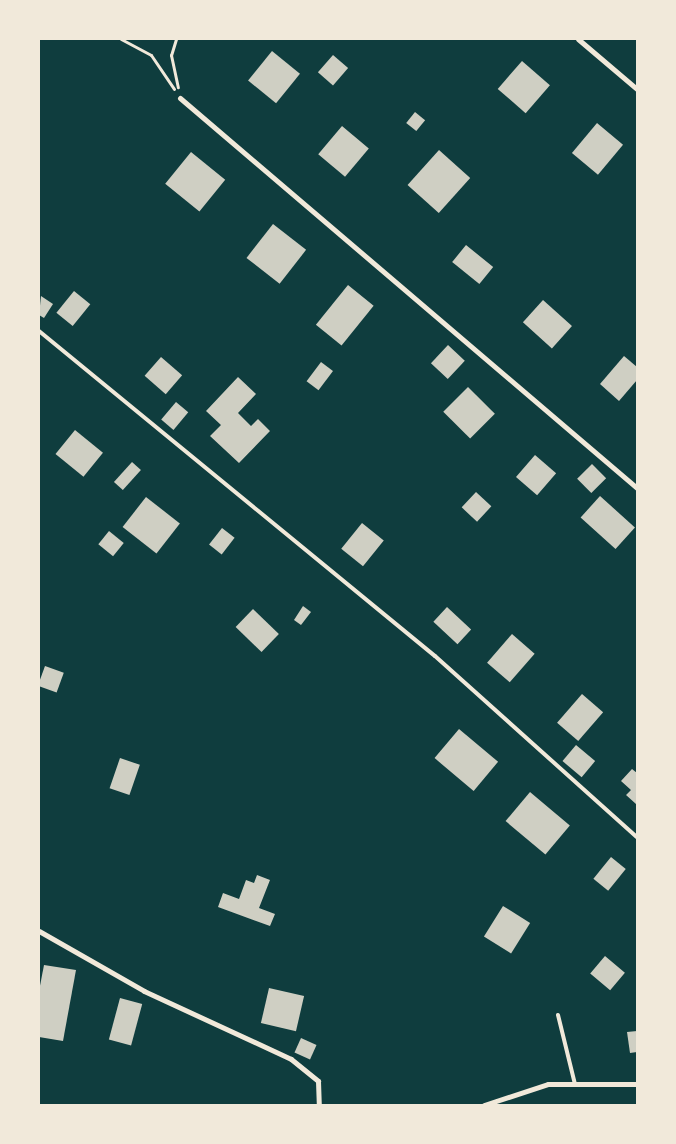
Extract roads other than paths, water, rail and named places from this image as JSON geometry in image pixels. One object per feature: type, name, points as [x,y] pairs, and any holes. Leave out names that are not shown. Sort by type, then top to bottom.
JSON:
[{"type":"street","points":[[578,39],[637,89]]},
{"type":"street","points":[[180,98],[637,488]]},
{"type":"street","points":[[39,931],[144,992],[291,1059],[318,1081],[318,1105]]},
{"type":"street","points":[[484,1105],[548,1084],[637,1084]]},
{"type":"lane","points":[[39,331],[435,656],[637,837]]},
{"type":"lane","points":[[558,1015],[574,1084]]}]
